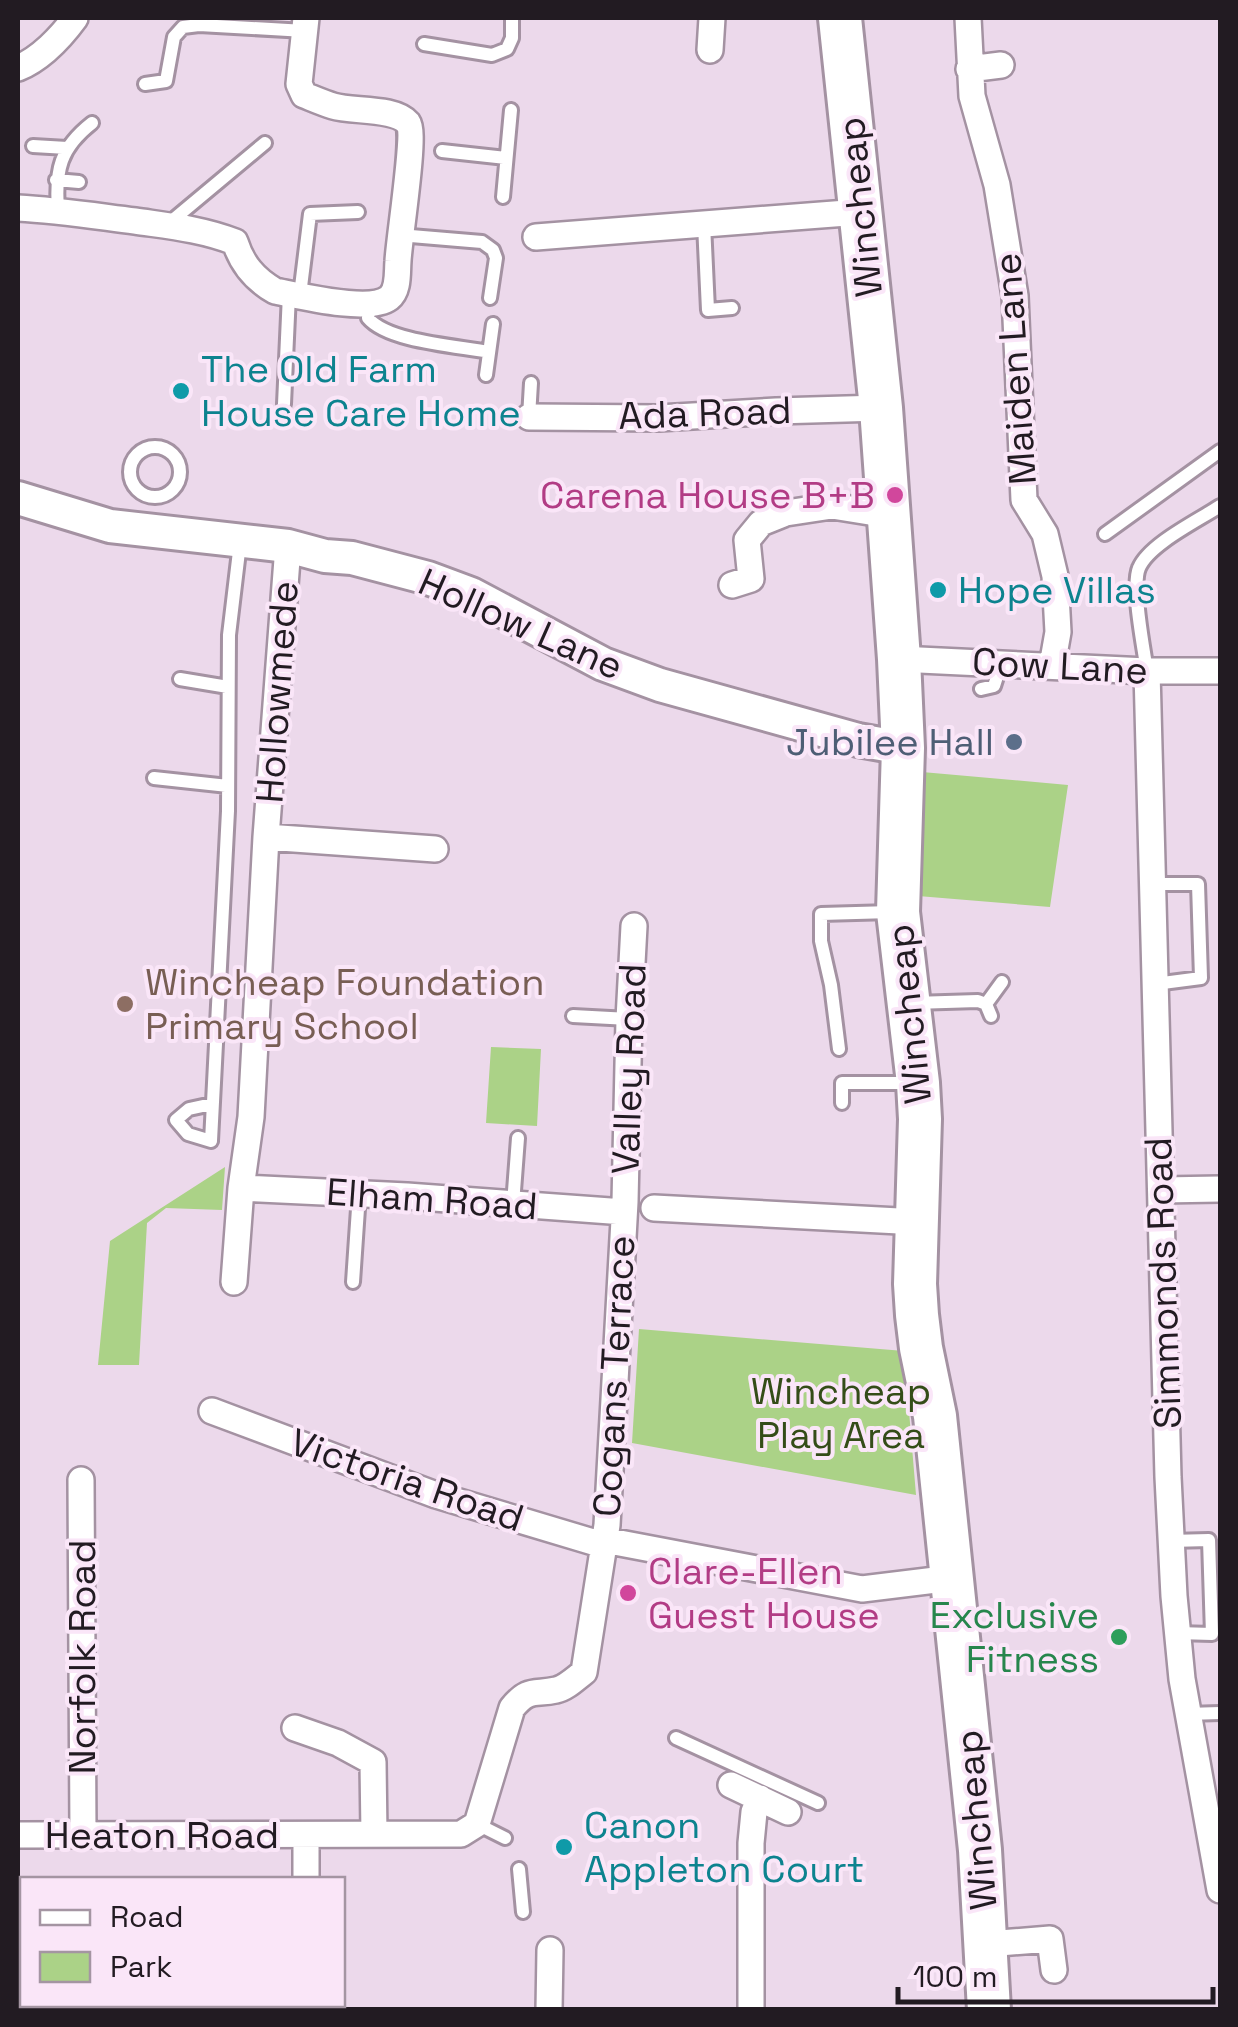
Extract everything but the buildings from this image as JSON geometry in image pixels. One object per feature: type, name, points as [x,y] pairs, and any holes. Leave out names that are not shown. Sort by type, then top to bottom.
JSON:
[{"type":"highway","name":"Wincheap","points":[[840,18],[881,408],[899,658],[904,748],[898,912],[918,1083],[916,1315],[935,1416],[978,1831],[989,2010]]},
{"type":"street","points":[[18,68],[50,45],[75,18]]},
{"type":"street","points":[[710,50],[712,18]]},
{"type":"street","name":"Maiden Lane","points":[[968,18],[972,96],[997,184],[1015,296],[1024,500],[1045,534],[1055,576],[1058,632],[1052,666]]},
{"type":"street","points":[[18,208],[168,224],[214,234],[235,242],[241,262],[275,291],[370,305],[388,299],[396,289],[399,235],[427,150],[406,121],[392,114],[335,107],[304,95],[299,84],[306,24]]},
{"type":"street","points":[[969,69],[1001,65]]},
{"type":"street","points":[[536,236],[860,212]]},
{"type":"street","name":"Ada Road","points":[[529,417],[659,418],[881,408]]},
{"type":"street","name":"Hollow Lane","points":[[18,498],[110,526],[288,546],[428,578],[471,594],[603,664],[660,685],[858,740],[904,748]]},
{"type":"street","points":[[732,586],[751,579],[748,540],[761,523],[786,513],[832,506],[888,515]]},
{"type":"street","name":"Hollowmede","points":[[234,1282],[240,1188],[251,1117],[266,837],[288,546]]},
{"type":"street","name":"Cow Lane","points":[[899,658],[1220,671]]},
{"type":"street","name":"Simmonds Road","points":[[1147,671],[1170,1541],[1187,1714],[1220,1890]]},
{"type":"street","name":"Hollowmede","points":[[266,837],[416,846]]},
{"type":"street","name":"Valley Road","points":[[624,1212],[634,926]]},
{"type":"street","name":"Elham Road","points":[[240,1188],[624,1212]]},
{"type":"street","points":[[1161,1190],[1220,1189]]},
{"type":"street","points":[[654,1208],[918,1222]]},
{"type":"street","name":"Cogans Terrace","points":[[477,1824],[512,1708],[534,1690],[560,1690],[584,1672],[608,1505],[624,1212]]},
{"type":"street","name":"Victoria Road","points":[[212,1411],[436,1495],[603,1542],[862,1589],[952,1578]]},
{"type":"street","name":"Norfolk Road","points":[[80,1480],[82,1834]]},
{"type":"street","points":[[296,1728],[338,1743],[373,1762],[374,1834]]},
{"type":"street","points":[[731,1784],[763,1789],[788,1812]]},
{"type":"street","points":[[752,2010],[751,1843],[754,1812],[763,1789]]},
{"type":"street","name":"Heaton Road","points":[[18,1834],[453,1836],[477,1824]]},
{"type":"street","points":[[306,1836],[306,1877]]},
{"type":"street","points":[[987,1944],[1050,1939],[1054,1970]]},
{"type":"street","points":[[549,2010],[550,1950]]},
{"type":"lane","points":[[424,44],[492,55],[508,49],[512,18]]},
{"type":"lane","points":[[145,84],[166,81],[174,37],[182,27],[306,24]]},
{"type":"lane","points":[[503,197],[511,110]]},
{"type":"lane","points":[[58,210],[56,180],[67,148],[92,123]]},
{"type":"lane","points":[[168,224],[265,143]]},
{"type":"lane","points":[[33,146],[67,148]]},
{"type":"lane","points":[[427,150],[506,158]]},
{"type":"lane","points":[[56,180],[78,182]]},
{"type":"lane","points":[[284,404],[303,212],[358,212]]},
{"type":"lane","points":[[704,224],[708,310],[732,308]]},
{"type":"lane","points":[[399,235],[482,242],[494,250],[490,298]]},
{"type":"lane","points":[[370,305],[368,318],[374,326],[392,335],[490,352]]},
{"type":"lane","points":[[486,374],[493,324]]},
{"type":"lane","points":[[529,417],[531,383]]},
{"type":"lane","points":[[152,446],[161,447],[175,456],[179,481],[167,494],[150,497],[136,490],[130,467],[138,453],[152,446]]},
{"type":"lane","points":[[1105,534],[1220,451]]},
{"type":"lane","points":[[148,530],[150,497]]},
{"type":"lane","points":[[1147,671],[1139,623],[1137,571],[1148,554],[1220,506]]},
{"type":"lane","points":[[212,1104],[228,786],[229,635],[240,541]]},
{"type":"lane","points":[[980,690],[994,686],[1001,664]]},
{"type":"lane","points":[[180,680],[228,687]]},
{"type":"lane","points":[[154,778],[228,786]]},
{"type":"lane","points":[[1153,884],[1198,884],[1200,978],[1155,984]]},
{"type":"lane","points":[[839,1048],[821,914],[898,912]]},
{"type":"lane","points":[[908,1003],[978,1001],[989,1010],[1002,982]]},
{"type":"lane","points":[[573,1016],[628,1019]]},
{"type":"lane","points":[[842,1103],[842,1083],[918,1083]]},
{"type":"lane","points":[[513,1204],[518,1138]]},
{"type":"lane","points":[[353,1282],[359,1194]]},
{"type":"lane","points":[[1170,1541],[1208,1540],[1212,1634],[1177,1633]]},
{"type":"lane","points":[[1187,1714],[1220,1713]]},
{"type":"lane","points":[[676,1738],[763,1789],[818,1803]]},
{"type":"lane","points":[[477,1824],[505,1838]]},
{"type":"lane","points":[[519,1869],[522,1912]]},
{"type":"green space","points":[[922,772],[1068,785],[1050,907],[918,896]]},
{"type":"green space","points":[[491,1047],[541,1049],[537,1126],[486,1123]]},
{"type":"green space","points":[[225,1167],[222,1210],[166,1208],[147,1223],[139,1365],[98,1365],[110,1241]]},
{"type":"green space","name":"Wincheap Play Area","points":[[639,1329],[904,1351],[916,1495],[632,1443]]},
{"type":"place","name":"The Old Farm House Care Home","points":[[181,391]]},
{"type":"place","name":"Carena House B+B","points":[[895,495]]},
{"type":"place","name":"Hope Villas","points":[[938,590]]},
{"type":"place","name":"Jubilee Hall","points":[[1014,742]]},
{"type":"place","name":"Wincheap Foundation Primary School","points":[[125,1004]]},
{"type":"place","name":"Clare-Ellen Guest House","points":[[628,1593]]},
{"type":"place","name":"Exclusive Fitness","points":[[1119,1637]]},
{"type":"place","name":"Canon Appleton Court","points":[[564,1847]]}]
